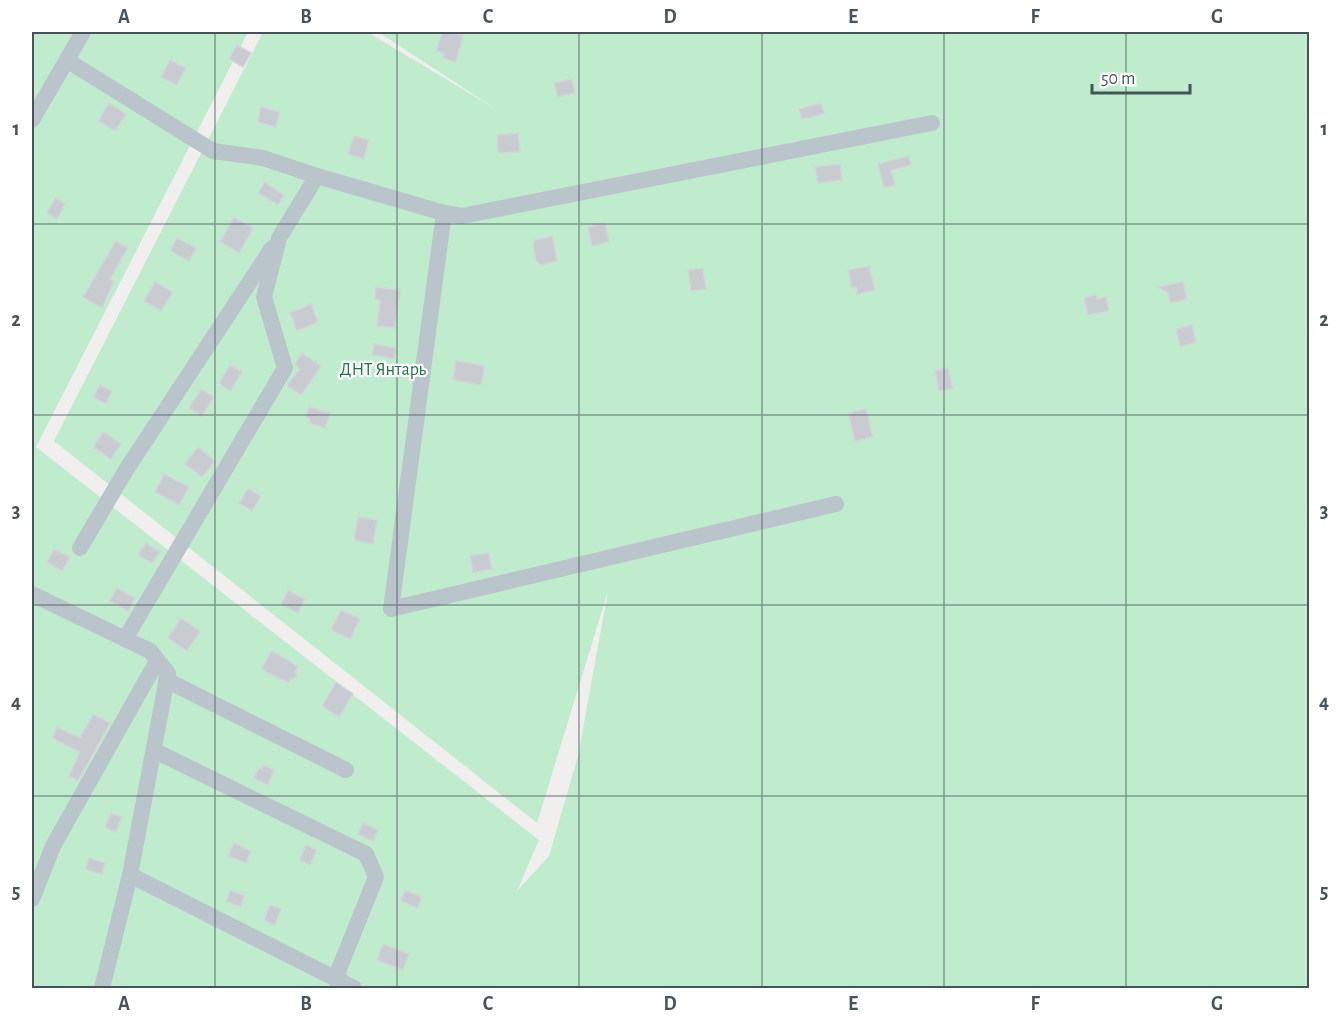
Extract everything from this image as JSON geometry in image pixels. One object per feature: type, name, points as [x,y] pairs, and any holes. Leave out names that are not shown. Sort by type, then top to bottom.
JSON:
[{"type":"street","points":[[32,120],[83,32]]},
{"type":"street","points":[[68,61],[213,151],[263,158],[317,176],[444,213],[462,216],[932,123]]},
{"type":"street","points":[[80,548],[126,470],[279,238],[317,176]]},
{"type":"street","points":[[444,213],[391,609],[836,504]]},
{"type":"street","points":[[125,639],[285,368],[264,297],[279,238]]},
{"type":"street","points":[[32,594],[150,651],[168,673],[130,875],[102,988]]},
{"type":"street","points":[[32,899],[53,846],[157,661]]},
{"type":"street","points":[[166,680],[346,770]]},
{"type":"street","points":[[155,751],[366,854],[376,877],[335,979]]},
{"type":"street","points":[[130,875],[354,988]]},
{"type":"green space","name":"ДНТ Янтарь","points":[[32,32],[248,32],[36,447],[539,840],[517,891],[549,856],[578,756],[608,591],[537,823],[54,441],[263,32],[367,32],[496,109],[378,32],[1309,32],[1309,988],[32,988]]},
{"type":"building","points":[[442,32],[463,35],[456,62],[443,58],[444,53],[436,51]]},
{"type":"building","points":[[237,45],[251,53],[243,67],[229,59]]},
{"type":"building","points":[[170,60],[186,68],[177,85],[161,77]]},
{"type":"building","points":[[572,79],[575,93],[558,97],[554,83]]},
{"type":"building","points":[[109,103],[126,114],[115,131],[98,121]]},
{"type":"building","points":[[821,103],[824,114],[802,119],[799,109]]},
{"type":"building","points":[[261,107],[280,112],[276,127],[257,122]]},
{"type":"building","points":[[518,133],[520,152],[498,153],[497,135]]},
{"type":"building","points":[[354,136],[369,140],[364,159],[348,154]]},
{"type":"building","points":[[909,156],[911,165],[891,170],[895,185],[884,188],[878,164]]},
{"type":"building","points":[[840,164],[842,180],[818,183],[815,167]]},
{"type":"building","points":[[264,182],[284,195],[278,205],[258,193]]},
{"type":"building","points":[[55,198],[65,204],[57,219],[47,213]]},
{"type":"building","points":[[234,217],[253,228],[239,253],[220,242]]},
{"type":"building","points":[[605,223],[609,242],[592,246],[588,227]]},
{"type":"building","points":[[552,236],[557,261],[541,265],[536,261],[533,245],[535,240]]},
{"type":"building","points":[[177,238],[196,248],[189,261],[170,251]]},
{"type":"building","points":[[116,241],[128,248],[110,279],[114,281],[102,308],[83,297]]},
{"type":"building","points":[[869,266],[875,290],[857,294],[856,287],[852,288],[848,270]]},
{"type":"building","points":[[703,268],[706,289],[691,291],[688,270]]},
{"type":"building","points":[[155,282],[173,292],[161,311],[144,301]]},
{"type":"building","points":[[1183,282],[1187,299],[1170,303],[1168,293],[1158,287]]},
{"type":"building","points":[[376,287],[400,290],[395,328],[377,326],[380,300],[375,299]]},
{"type":"building","points":[[1096,295],[1097,299],[1106,297],[1109,311],[1088,315],[1084,298]]},
{"type":"building","points":[[311,304],[318,322],[297,331],[290,313]]},
{"type":"building","points":[[1192,325],[1196,343],[1180,346],[1176,329]]},
{"type":"building","points":[[374,344],[396,348],[394,359],[372,355]]},
{"type":"building","points":[[302,353],[321,366],[301,395],[287,385],[299,370],[295,363]]},
{"type":"building","points":[[456,361],[485,366],[481,385],[453,380]]},
{"type":"building","points":[[230,365],[242,372],[231,391],[219,383]]},
{"type":"building","points":[[948,368],[953,388],[939,391],[935,371]]},
{"type":"building","points":[[100,385],[112,391],[106,404],[93,397]]},
{"type":"building","points":[[201,389],[214,397],[202,416],[189,408]]},
{"type":"building","points":[[309,407],[330,413],[325,428],[309,423],[310,419],[306,417]]},
{"type":"building","points":[[866,409],[873,437],[855,441],[848,413]]},
{"type":"building","points":[[103,432],[121,444],[111,459],[93,447]]},
{"type":"building","points":[[198,447],[215,461],[202,477],[185,464]]},
{"type":"building","points":[[164,474],[189,487],[179,505],[155,492]]},
{"type":"building","points":[[248,488],[261,496],[252,511],[239,503]]},
{"type":"building","points":[[358,517],[377,520],[373,544],[354,540]]},
{"type":"building","points":[[146,543],[160,552],[152,563],[138,555]]},
{"type":"building","points":[[54,549],[70,557],[62,571],[47,562]]},
{"type":"building","points":[[489,553],[492,569],[473,573],[470,556]]},
{"type":"building","points":[[117,588],[135,598],[128,611],[110,601]]},
{"type":"building","points":[[288,590],[305,599],[298,613],[281,604]]},
{"type":"building","points":[[341,610],[360,619],[350,639],[331,630]]},
{"type":"building","points":[[181,618],[200,631],[187,651],[168,638]]},
{"type":"building","points":[[272,651],[299,667],[295,672],[297,677],[292,678],[289,683],[261,669]]},
{"type":"building","points":[[336,682],[353,694],[339,717],[322,706]]},
{"type":"building","points":[[93,714],[110,723],[78,781],[69,776],[80,752],[52,738],[57,727],[80,738]]},
{"type":"building","points":[[263,765],[274,770],[268,785],[254,778]]},
{"type":"building","points":[[111,813],[122,817],[116,832],[105,827]]},
{"type":"building","points":[[363,823],[378,830],[373,841],[358,834]]},
{"type":"building","points":[[234,843],[251,851],[246,863],[228,856]]},
{"type":"building","points":[[306,845],[317,850],[310,865],[299,860]]},
{"type":"building","points":[[89,858],[105,863],[102,874],[85,869]]},
{"type":"building","points":[[231,890],[245,896],[240,907],[226,901]]},
{"type":"building","points":[[405,890],[422,897],[417,908],[401,901]]},
{"type":"building","points":[[270,905],[281,909],[275,925],[264,920]]},
{"type":"building","points":[[383,944],[409,954],[403,970],[377,960]]}]
